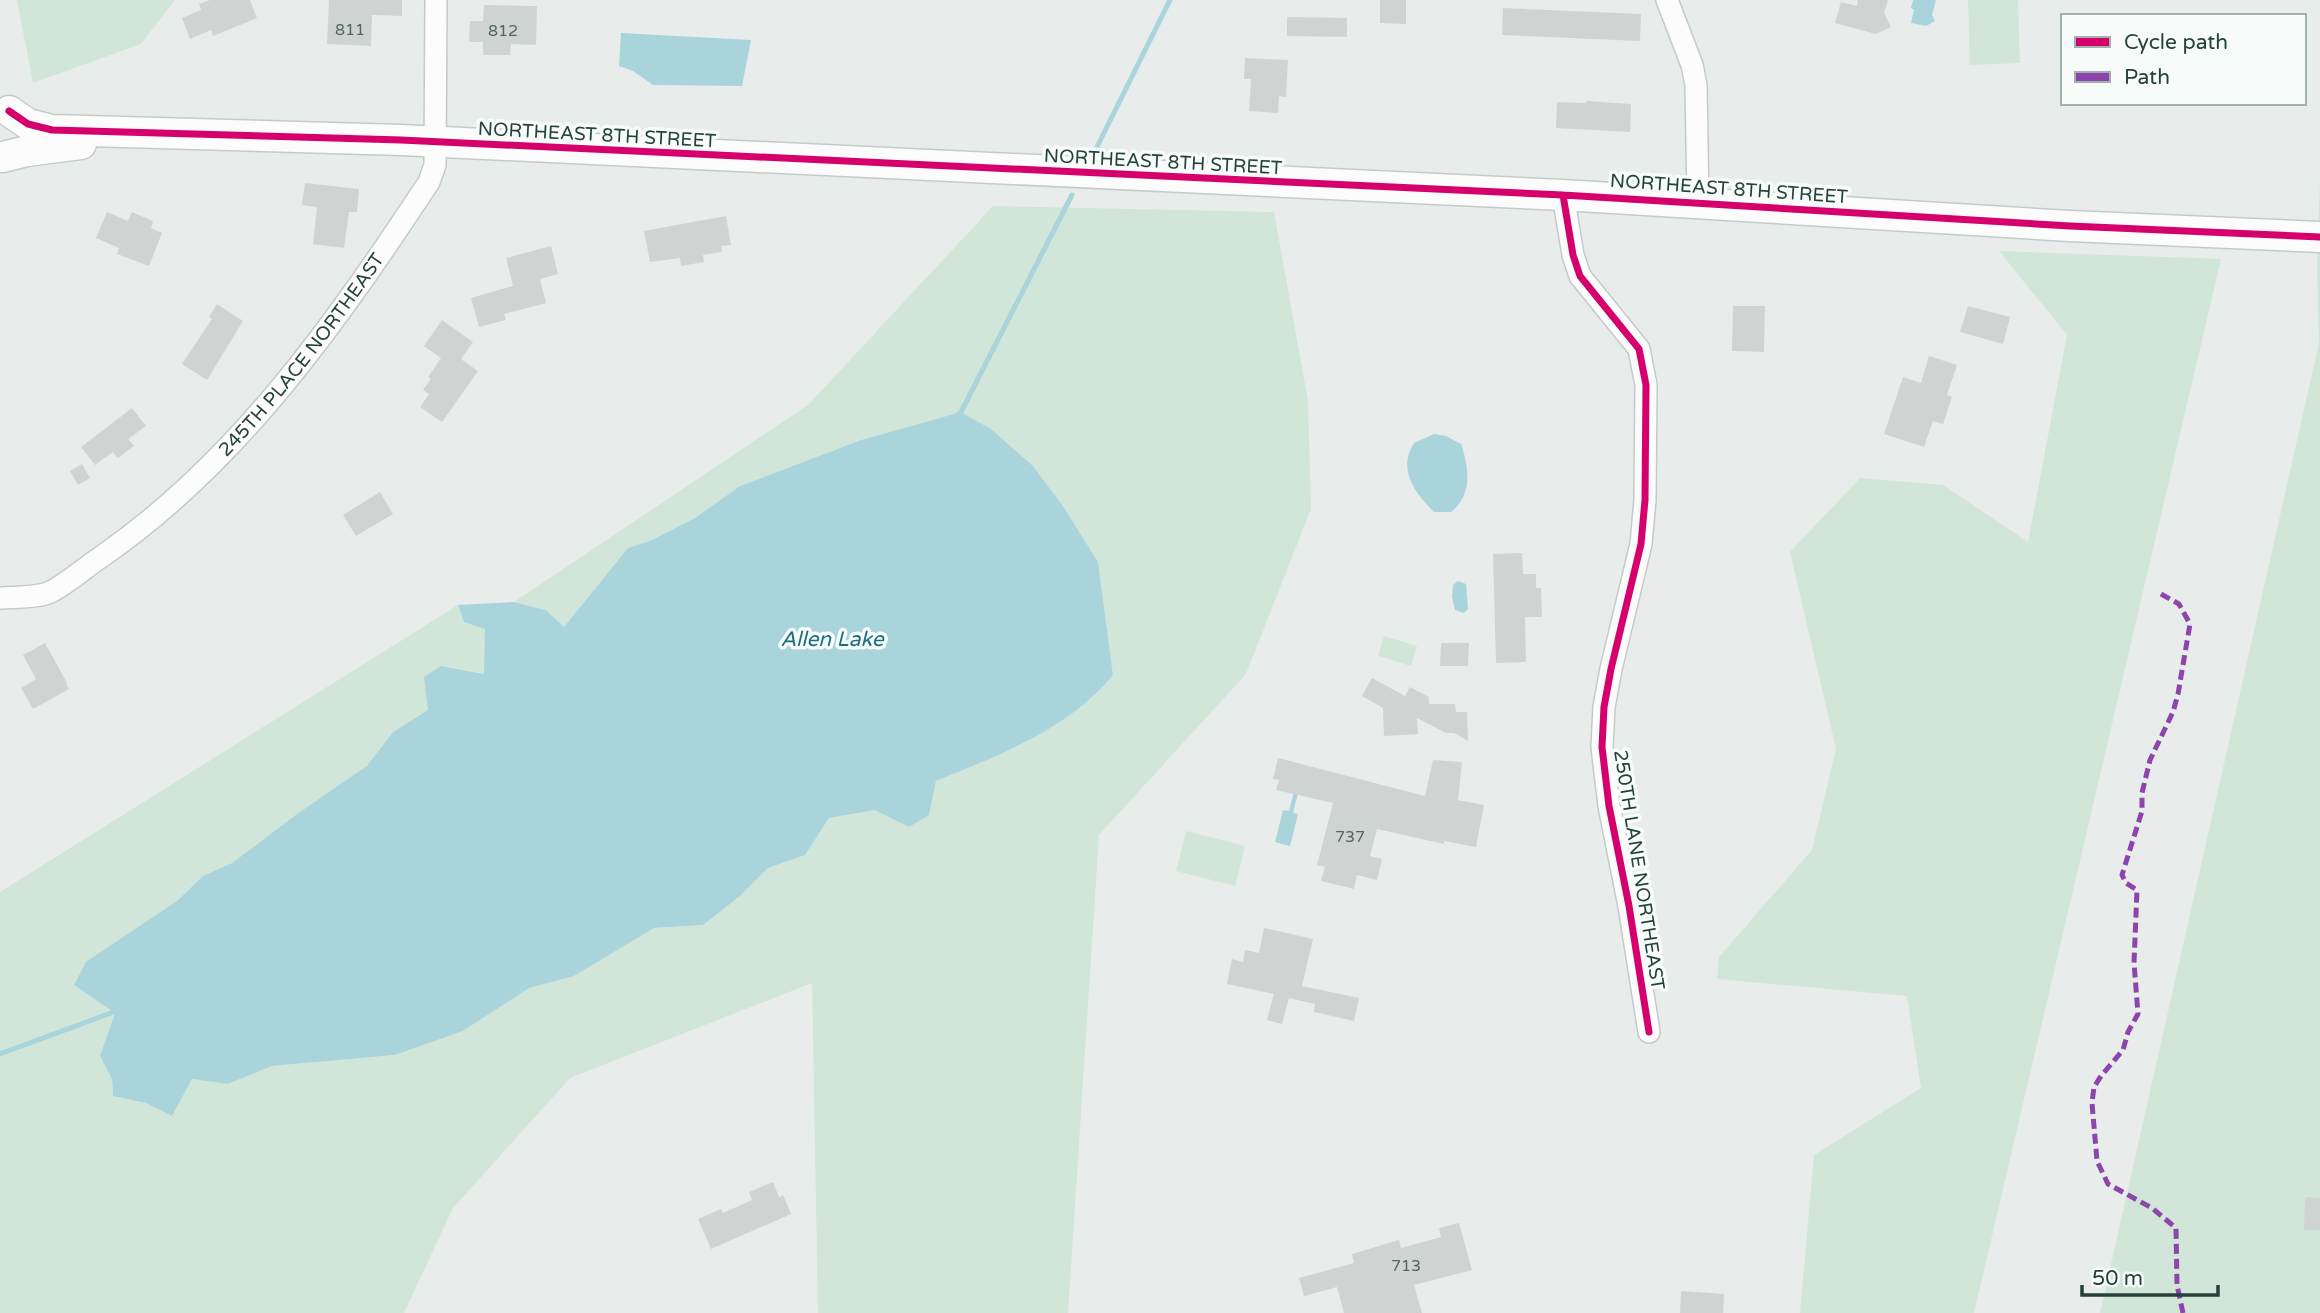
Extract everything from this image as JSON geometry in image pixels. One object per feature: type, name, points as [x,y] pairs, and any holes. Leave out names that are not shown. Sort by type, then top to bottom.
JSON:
[{"type":"street","name":"245TH PLACE NORTHEAST","points":[[0,598],[48,593],[113,548],[193,482],[253,422],[364,281],[429,182],[435,165],[436,0]]},
{"type":"street","points":[[1667,0],[1692,65],[1696,85],[1698,203]]},
{"type":"street","name":"NORTHEAST 8TH STREET","points":[[3,103],[28,124],[52,130],[435,142],[1563,195],[2070,226],[2320,237]]},
{"type":"street","points":[[2,158],[14,135],[13,122],[3,103]]},
{"type":"street","name":"NORTHEAST 8TH STREET","points":[[2,158],[56,147],[129,140],[150,133]]},
{"type":"street","name":"250TH LANE NORTHEAST","points":[[1563,195],[1573,256],[1580,276],[1639,349],[1646,386],[1646,500],[1641,544],[1611,669],[1604,707],[1602,747],[1609,806],[1629,906],[1649,1032]]},
{"type":"green space","points":[[17,0],[175,0],[141,44],[33,83]]},
{"type":"green space","points":[[1968,0],[2018,0],[2020,63],[1970,65]]},
{"type":"green space","points":[[2320,178],[2320,1313],[2100,1313],[2319,343],[2317,268]]},
{"type":"green space","points":[[993,206],[1274,212],[1308,401],[1311,509],[1246,674],[1099,835],[1068,1313],[818,1313],[812,983],[570,1078],[453,1208],[404,1313],[0,1313],[0,892],[458,605],[464,622],[486,628],[485,674],[441,666],[428,710],[393,732],[368,766],[297,814],[232,863],[203,876],[177,901],[118,941],[74,985],[115,1013],[100,1056],[112,1079],[113,1096],[146,1103],[172,1116],[192,1079],[228,1084],[272,1066],[395,1055],[463,1031],[529,988],[574,976],[654,928],[703,925],[740,896],[768,868],[805,855],[829,818],[875,810],[929,815],[936,781],[1017,747],[1060,722],[1113,675],[1098,562],[1063,506],[1033,466],[991,429],[961,412],[861,440],[740,486],[695,518],[652,540],[628,548],[564,627],[546,610],[514,602],[808,405]]},
{"type":"green space","points":[[1999,251],[2221,259],[1974,1313],[1800,1313],[1814,1155],[1921,1088],[1907,996],[1717,979],[1719,957],[1812,850],[1836,749],[1790,552],[1860,478],[1943,485],[2028,542],[2067,335]]},
{"type":"green space","points":[[1384,636],[1417,646],[1411,666],[1378,656]]},
{"type":"green space","points":[[1186,831],[1245,846],[1235,886],[1176,871]]},
{"type":"water","points":[[1913,0],[1936,0],[1932,15],[1935,21],[1926,26],[1911,23]]},
{"type":"water","points":[[621,33],[751,40],[742,86],[653,85],[633,71],[619,66]]},
{"type":"water","name":"Allen Lake","points":[[961,412],[991,429],[1033,466],[1063,506],[1098,562],[1113,675],[1095,695],[1031,739],[936,781],[929,815],[909,827],[875,810],[829,818],[805,855],[768,868],[740,896],[703,925],[654,928],[574,976],[529,988],[463,1031],[395,1055],[272,1066],[228,1084],[192,1079],[172,1116],[146,1103],[113,1096],[112,1079],[100,1056],[115,1013],[74,985],[86,962],[177,901],[203,876],[232,863],[367,766],[393,732],[428,710],[424,677],[441,666],[484,674],[485,629],[464,622],[458,605],[514,602],[546,610],[564,627],[628,548],[652,540],[695,518],[740,486],[861,440]]},
{"type":"water","points":[[1434,434],[1446,436],[1461,444],[1466,462],[1466,489],[1451,512],[1434,512],[1420,497],[1408,471],[1407,462],[1414,443]]},
{"type":"water","points":[[1458,581],[1466,584],[1468,609],[1464,613],[1455,610],[1452,597],[1453,585]]},
{"type":"water","points":[[1295,788],[1299,789],[1293,813],[1298,814],[1290,846],[1275,842],[1283,810],[1289,811]]},
{"type":"building","points":[[210,0],[250,0],[257,18],[213,36],[211,30],[190,39],[182,18],[201,10],[199,4]]},
{"type":"building","points":[[329,0],[402,0],[402,16],[372,15],[371,46],[327,44]]},
{"type":"building","points":[[1380,0],[1406,0],[1406,24],[1380,23]]},
{"type":"building","points":[[1858,0],[1888,0],[1884,13],[1891,27],[1876,34],[1835,23],[1841,2],[1857,6]]},
{"type":"building","points":[[484,5],[537,6],[536,45],[511,44],[510,55],[483,55],[483,42],[469,42],[470,21],[483,21]]},
{"type":"building","points":[[1503,8],[1641,14],[1640,41],[1502,35]]},
{"type":"building","points":[[1287,17],[1347,18],[1347,37],[1287,36]]},
{"type":"building","points":[[1245,58],[1288,60],[1286,97],[1279,96],[1278,113],[1249,111],[1251,79],[1244,79]]},
{"type":"building","points":[[1557,102],[1631,104],[1630,132],[1556,128]]},
{"type":"building","points":[[305,183],[359,189],[357,212],[349,212],[344,248],[313,244],[317,207],[302,205]]},
{"type":"building","points":[[107,212],[128,221],[132,212],[153,221],[151,228],[162,233],[149,266],[117,254],[119,248],[96,238]]},
{"type":"building","points":[[726,216],[731,245],[721,246],[722,252],[703,255],[704,262],[681,266],[680,258],[650,262],[644,231]]},
{"type":"building","points":[[551,246],[558,274],[540,279],[546,303],[504,314],[506,320],[479,327],[471,298],[513,286],[506,258]]},
{"type":"building","points":[[217,304],[243,321],[207,380],[182,364],[212,319],[209,317]]},
{"type":"building","points":[[1733,306],[1765,306],[1764,352],[1732,351]]},
{"type":"building","points":[[1968,306],[2010,317],[2003,344],[1960,332]]},
{"type":"building","points":[[442,320],[473,342],[461,359],[478,371],[442,422],[420,407],[429,394],[423,390],[431,379],[428,377],[441,358],[424,346]]},
{"type":"building","points":[[1929,356],[1957,365],[1947,395],[1952,397],[1943,424],[1933,421],[1924,447],[1884,434],[1903,377],[1921,383]]},
{"type":"building","points":[[132,408],[146,426],[128,439],[134,446],[118,458],[113,452],[95,465],[81,447]]},
{"type":"building","points":[[82,464],[90,478],[78,485],[70,471]]},
{"type":"building","points":[[380,492],[393,514],[356,536],[343,515]]},
{"type":"building","points":[[1522,553],[1523,574],[1536,574],[1536,588],[1541,588],[1542,617],[1525,617],[1526,662],[1496,663],[1493,554]]},
{"type":"building","points":[[45,643],[69,689],[33,709],[21,688],[36,679],[23,655]]},
{"type":"building","points":[[1441,643],[1469,643],[1468,666],[1440,666]]},
{"type":"building","points":[[1372,678],[1405,696],[1410,687],[1429,697],[1429,704],[1455,704],[1456,712],[1467,712],[1468,741],[1417,718],[1418,734],[1384,736],[1383,708],[1362,696]]},
{"type":"building","points":[[1278,758],[1425,796],[1433,760],[1462,762],[1458,800],[1484,805],[1476,847],[1444,841],[1444,844],[1377,829],[1370,856],[1382,859],[1377,880],[1357,875],[1354,889],[1321,881],[1325,867],[1317,865],[1333,803],[1276,790],[1279,780],[1273,779]]},
{"type":"building","points":[[1264,928],[1313,939],[1302,986],[1359,998],[1354,1021],[1314,1012],[1315,1004],[1289,998],[1282,1024],[1267,1020],[1274,994],[1227,984],[1232,959],[1243,962],[1245,950],[1259,953]]},
{"type":"building","points":[[773,1182],[779,1197],[783,1195],[791,1214],[711,1249],[698,1219],[721,1209],[723,1213],[752,1200],[749,1192]]},
{"type":"building","points":[[2305,1197],[2320,1198],[2320,1230],[2304,1230]]},
{"type":"building","points":[[1459,1223],[1472,1270],[1414,1285],[1422,1313],[1344,1313],[1337,1287],[1304,1296],[1299,1278],[1354,1263],[1352,1254],[1399,1240],[1401,1248],[1441,1237],[1439,1228]]},
{"type":"building","points":[[1681,1291],[1724,1294],[1723,1313],[1680,1313]]},
{"type":"waterway","points":[[1092,157],[1170,0]]},
{"type":"waterway","points":[[957,415],[961,412],[1072,195]]},
{"type":"waterway","points":[[0,1054],[119,1010]]},
{"type":"marked path","points":[[2161,594],[2179,604],[2190,624],[2178,694],[2173,712],[2150,760],[2142,793],[2142,811],[2122,875],[2126,883],[2137,890],[2134,963],[2138,1014],[2128,1032],[2123,1050],[2094,1087],[2092,1103],[2097,1161],[2108,1184],[2152,1208],[2176,1228],[2177,1285],[2183,1313]]},
{"type":"cycle path","points":[[9,111],[28,124],[52,130],[401,140],[1563,195],[2070,226],[2320,237]]},
{"type":"cycle path","points":[[1563,195],[1573,255],[1580,276],[1639,349],[1646,385],[1645,500],[1641,544],[1611,669],[1604,707],[1602,747],[1609,806],[1629,906],[1649,1032]]}]
